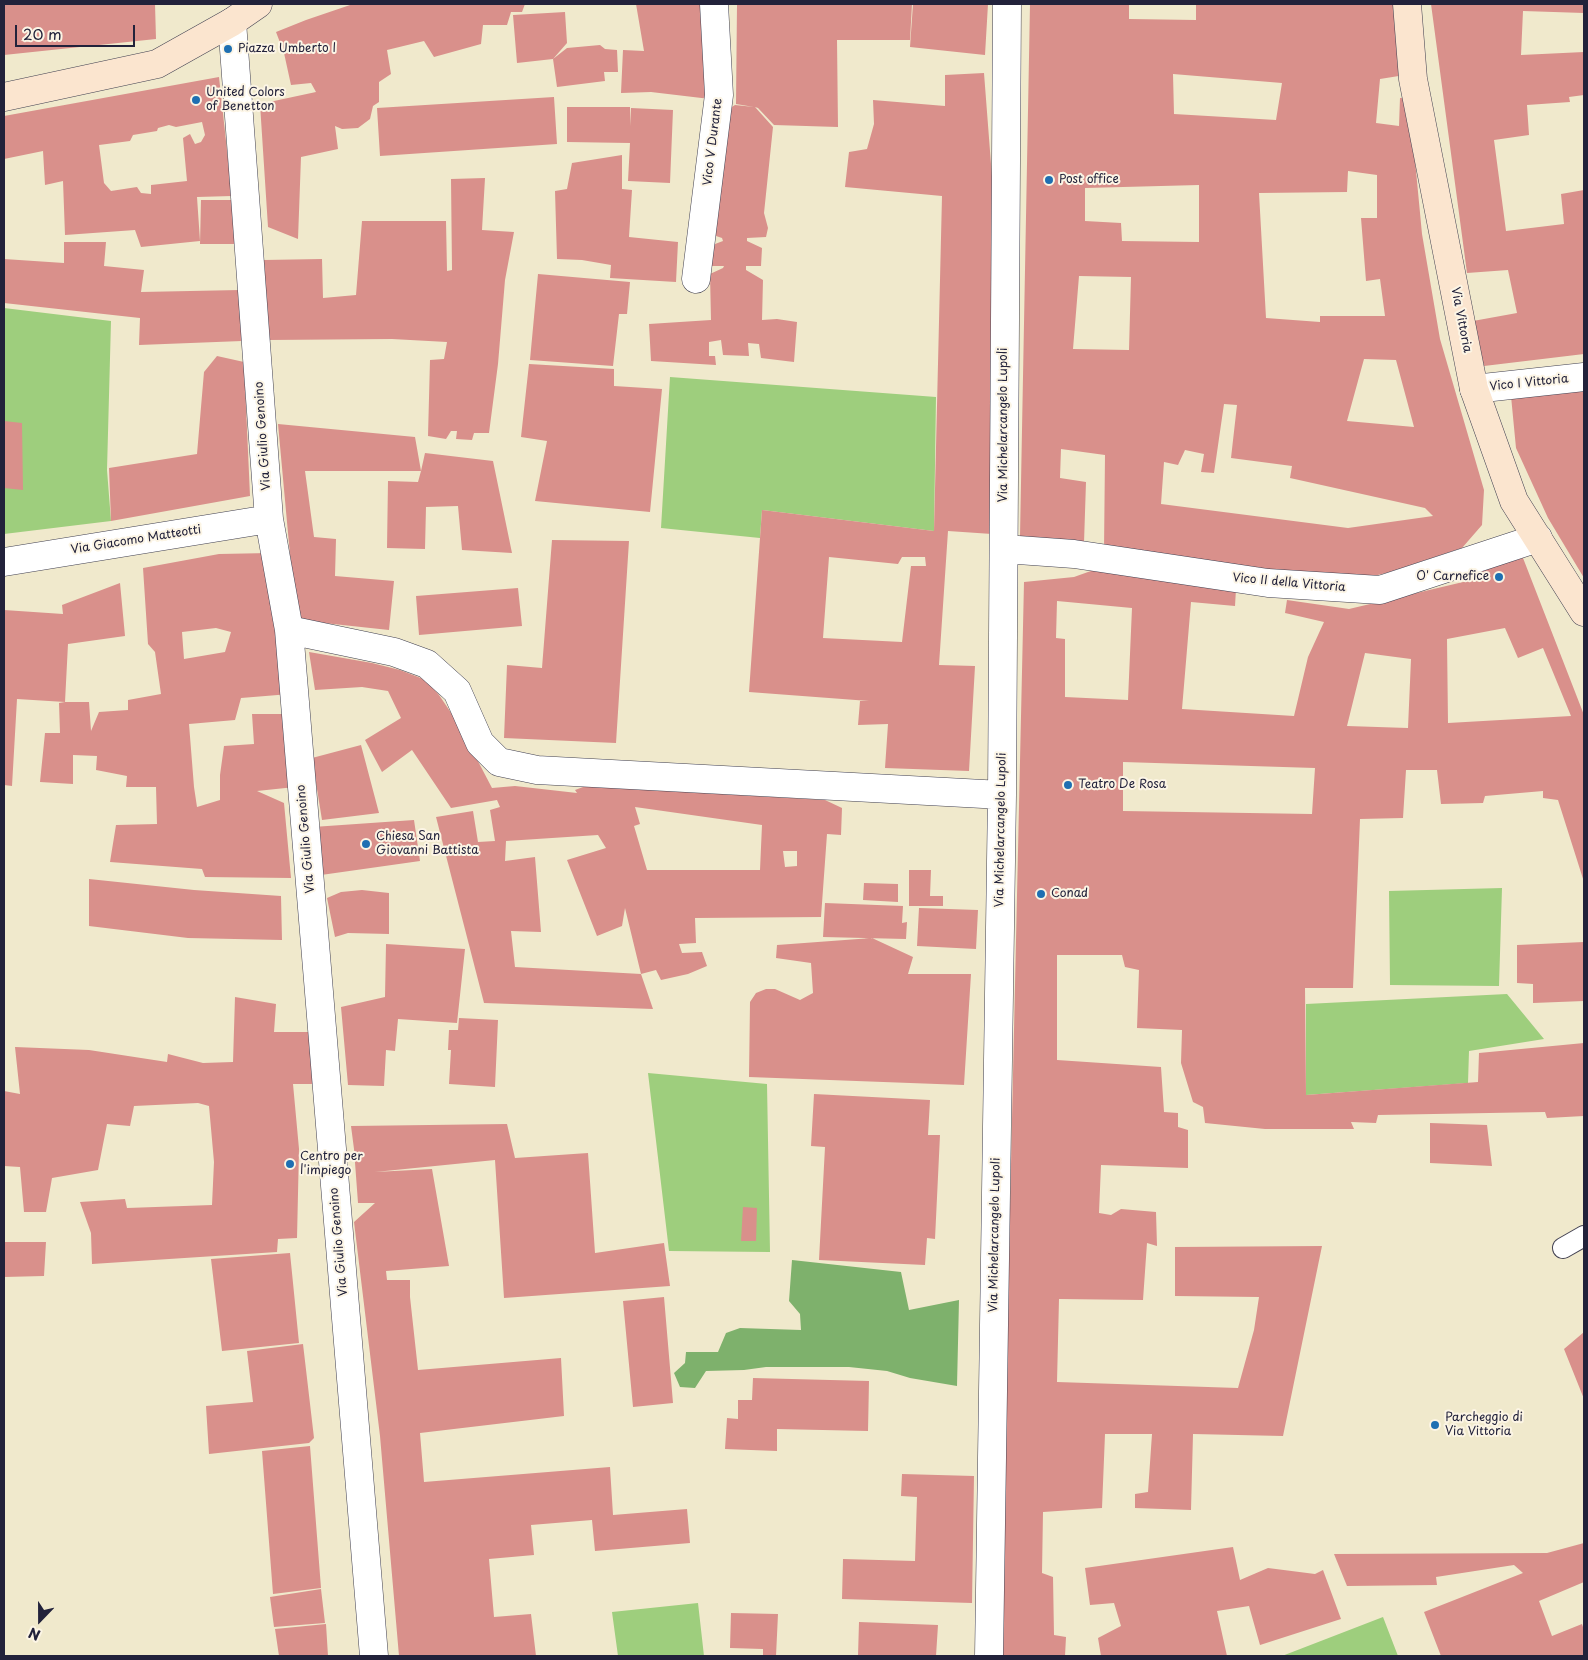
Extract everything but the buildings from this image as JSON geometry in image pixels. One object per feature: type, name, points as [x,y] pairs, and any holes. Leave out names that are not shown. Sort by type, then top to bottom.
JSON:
[{"type":"street","points":[[4,97],[157,64],[258,4]]},
{"type":"street","name":"Vico V Durante","points":[[696,280],[719,95],[714,4]]},
{"type":"street","name":"Via Michelarcangelo Lupoli","points":[[989,1656],[1002,795],[1007,4]]},
{"type":"street","name":"Via Vittoria","points":[[1407,4],[1413,80],[1474,388],[1514,501],[1584,612]]},
{"type":"street","name":"Via Giulio Genoino","points":[[237,15],[269,519],[289,630],[374,1656]]},
{"type":"street","name":"Vico I Vittoria","points":[[1474,388],[1584,377]]},
{"type":"street","name":"Via Giacomo Matteotti","points":[[4,562],[269,519]]},
{"type":"street","name":"Vico II della Vittoria","points":[[1004,549],[1074,554],[1268,583],[1380,590],[1538,538]]},
{"type":"street","points":[[289,630],[394,652],[426,664],[457,691],[480,743],[499,762],[537,770],[1002,795]]},
{"type":"lane","points":[[1584,1236],[1563,1248],[1584,1254]]},
{"type":"green space","points":[[4,308],[111,321],[107,470],[111,521],[4,534]]},
{"type":"green space","points":[[670,377],[936,397],[934,531],[762,510],[760,538],[661,528]]},
{"type":"green space","points":[[1502,888],[1499,986],[1390,985],[1389,891]]},
{"type":"green space","points":[[1507,994],[1544,1039],[1469,1051],[1468,1083],[1306,1095],[1306,1004]]},
{"type":"green space","points":[[648,1073],[767,1084],[770,1252],[669,1251]]},
{"type":"green space","points":[[792,1260],[901,1272],[909,1310],[959,1300],[957,1386],[910,1378],[887,1371],[849,1367],[766,1367],[744,1370],[706,1371],[695,1388],[680,1387],[674,1373],[685,1363],[686,1352],[718,1352],[726,1333],[740,1328],[801,1330],[800,1314],[789,1301]]},
{"type":"green space","points":[[698,1603],[704,1656],[618,1656],[612,1612]]},
{"type":"green space","points":[[1383,1617],[1398,1656],[1282,1656]]},
{"type":"place","name":"Piazza Umberto I","points":[[228,49]]},
{"type":"place","name":"United Colors of Benetton","points":[[196,100]]},
{"type":"place","name":"Post office","points":[[1049,180]]},
{"type":"place","name":"O' Carnefice","points":[[1499,577]]},
{"type":"place","name":"Teatro De Rosa","points":[[1068,785]]},
{"type":"place","name":"Chiesa San Giovanni Battista","points":[[366,844]]},
{"type":"place","name":"Conad","points":[[1041,894]]},
{"type":"place","name":"Centro per l'impiego","points":[[290,1164]]},
{"type":"place","name":"Parcheggio di Via Vittoria","points":[[1435,1425]]}]
